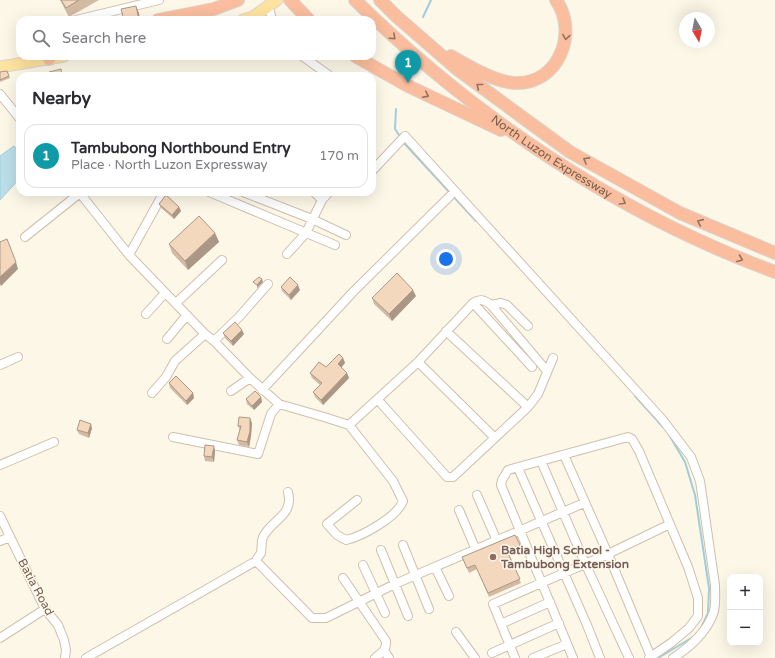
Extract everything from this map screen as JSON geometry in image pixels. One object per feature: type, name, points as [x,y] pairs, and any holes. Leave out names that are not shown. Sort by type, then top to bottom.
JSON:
[{"type":"highway","points":[[178,16],[223,7],[238,0]]},
{"type":"highway","points":[[290,0],[306,16]]},
{"type":"highway","name":"North Luzon Expressway","points":[[355,0],[372,16]]},
{"type":"highway","name":"North Luzon Expressway","points":[[380,0],[424,40],[480,87],[570,152],[680,212],[775,253]]},
{"type":"highway","points":[[424,40],[463,63],[499,80],[516,83],[531,80],[544,74],[551,68],[564,46],[567,30],[566,20],[563,11],[556,0]]},
{"type":"highway","name":"North Luzon Expressway","points":[[376,20],[421,62],[466,98],[529,144],[638,211],[715,248],[775,272]]},
{"type":"highway","points":[[361,60],[413,89],[529,144]]},
{"type":"main road","points":[[254,16],[273,3]]},
{"type":"main road","points":[[0,67],[35,60]]},
{"type":"street","points":[[93,16],[159,0]]},
{"type":"street","points":[[272,16],[273,3]]},
{"type":"street","points":[[308,60],[324,72]]},
{"type":"street","points":[[0,94],[16,114]]},
{"type":"street","points":[[376,167],[405,136],[662,419],[691,457],[700,481],[715,585],[714,610],[709,622],[695,642],[673,658]]},
{"type":"street","points":[[25,237],[75,196]]},
{"type":"street","points":[[81,196],[129,255],[204,334],[214,341],[262,390],[279,404],[348,425],[393,481],[403,501],[401,507],[383,522],[356,537],[346,540],[337,535],[327,524],[357,500]]},
{"type":"street","points":[[129,255],[162,196]]},
{"type":"street","points":[[218,196],[335,245]]},
{"type":"street","points":[[253,196],[346,234]]},
{"type":"street","points":[[318,196],[322,200]]},
{"type":"street","points":[[287,254],[306,233],[322,200],[326,196]]},
{"type":"street","points":[[262,390],[354,291],[450,196]]},
{"type":"street","points":[[176,303],[222,260]]},
{"type":"street","points":[[214,341],[239,317],[268,284]]},
{"type":"street","points":[[146,314],[165,293]]},
{"type":"street","points":[[348,425],[378,400],[418,362],[473,303],[480,300],[487,301],[491,305],[548,371]]},
{"type":"street","points":[[473,303],[532,367]]},
{"type":"street","points":[[491,305],[501,303],[507,305],[528,326]]},
{"type":"street","points":[[167,339],[187,315]]},
{"type":"street","points":[[446,331],[528,407]]},
{"type":"street","points":[[152,393],[166,377],[175,361],[204,334]]},
{"type":"street","points":[[0,365],[18,357]]},
{"type":"street","points":[[378,400],[447,477],[453,477],[528,407],[538,394],[553,358]]},
{"type":"street","points":[[418,362],[495,438]]},
{"type":"street","points":[[231,391],[250,378]]},
{"type":"street","points":[[173,437],[258,454],[271,414],[279,404]]},
{"type":"street","points":[[564,455],[584,503],[608,554],[650,658],[689,628],[698,616],[698,598],[688,567],[639,451],[632,439],[628,437],[508,470],[502,480],[501,486],[573,658]]},
{"type":"street","points":[[0,465],[54,442]]},
{"type":"street","points":[[541,461],[585,563],[629,658]]},
{"type":"street","points":[[518,468],[600,658]]},
{"type":"street","points":[[86,658],[256,561],[260,553],[262,539],[289,506],[288,492]]},
{"type":"street","points":[[477,496],[497,541]]},
{"type":"street","points":[[256,561],[312,618],[326,618],[395,584],[584,503]]},
{"type":"street","points":[[459,510],[476,550]]},
{"type":"street","name":"Batia Road","points":[[0,516],[45,609],[58,625],[64,640],[66,650],[65,658]]},
{"type":"street","points":[[515,658],[492,604],[608,554],[670,524]]},
{"type":"street","points":[[0,541],[10,537]]},
{"type":"street","points":[[403,545],[429,609]]},
{"type":"street","points":[[381,550],[408,616]]},
{"type":"street","points":[[363,565],[385,613]]},
{"type":"street","points":[[435,567],[449,596]]},
{"type":"street","points":[[343,578],[386,641],[384,650],[375,658]]},
{"type":"street","points":[[501,624],[550,602]]},
{"type":"street","points":[[0,638],[45,609]]},
{"type":"street","points":[[492,653],[559,623]]},
{"type":"street","points":[[456,632],[475,658]]},
{"type":"street","points":[[533,658],[567,644]]},
{"type":"street","points":[[384,650],[389,658]]},
{"type":"water","points":[[14,146],[16,148],[16,182],[0,200],[0,156]]},
{"type":"building","points":[[61,0],[79,0],[66,8]]},
{"type":"building","points":[[136,6],[138,16],[123,16],[121,9]]},
{"type":"building","points":[[61,69],[61,72],[49,72]]},
{"type":"building","points":[[7,71],[9,76],[0,80],[0,72]]},
{"type":"building","points":[[165,196],[167,196],[179,207],[172,215],[159,204]]},
{"type":"building","points":[[199,216],[215,233],[185,261],[169,244]]},
{"type":"building","points":[[7,239],[16,262],[0,277],[0,242]]},
{"type":"building","points":[[397,273],[413,290],[389,314],[372,298]]},
{"type":"building","points":[[259,277],[262,279],[257,285],[253,282]]},
{"type":"building","points":[[290,277],[298,285],[289,295],[281,287]]},
{"type":"building","points":[[235,322],[242,330],[231,341],[223,333]]},
{"type":"building","points":[[339,354],[343,358],[338,364],[347,373],[321,400],[313,392],[322,383],[310,373],[319,362],[326,367]]},
{"type":"building","points":[[176,376],[193,393],[186,401],[169,383]]},
{"type":"building","points":[[255,391],[261,397],[252,406],[246,399]]},
{"type":"building","points":[[239,417],[250,418],[250,431],[247,442],[237,440],[241,426],[238,426]]},
{"type":"building","points":[[80,420],[91,424],[88,433],[77,430]]},
{"type":"building","points":[[205,445],[214,446],[212,457],[204,456]]},
{"type":"building","points":[[515,535],[520,545],[507,551],[520,579],[488,593],[475,565],[467,568],[462,557]]},
{"type":"waterway","points":[[423,17],[431,0]]},
{"type":"waterway","points":[[396,109],[395,129],[401,138]]},
{"type":"waterway","points":[[403,142],[476,221]]},
{"type":"waterway","points":[[635,396],[663,427]]},
{"type":"waterway","points":[[668,433],[685,462],[695,495],[709,588],[708,613],[700,630]]},
{"type":"waterway","points":[[658,658],[693,637]]},
{"type":"place","name":"Tambubong Northbound Entry","points":[[408,83]]},
{"type":"place","name":"Batia High School - Tambubong Extension","points":[[493,557]]}]
